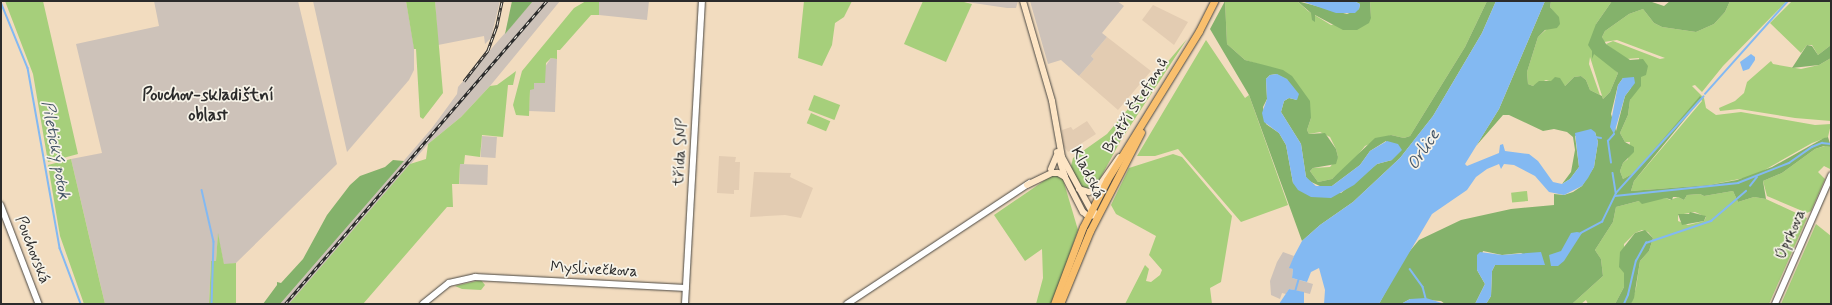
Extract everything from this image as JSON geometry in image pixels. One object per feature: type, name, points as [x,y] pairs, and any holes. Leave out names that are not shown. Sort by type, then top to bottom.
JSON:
[{"type":"main road","name":"Kladská","points":[[1023,1],[1052,101],[1057,139],[1065,177],[1081,210],[1098,216]]},
{"type":"main road","name":"Bratří Štefanů","points":[[1054,304],[1083,227],[1090,213],[1122,154],[1199,31],[1214,1]]},
{"type":"main road","name":"Bratří Štefanů","points":[[1060,304],[1098,216],[1130,152],[1218,1]]},
{"type":"main road","name":"Kladská","points":[[1057,139],[1057,154],[1087,203],[1090,213]]},
{"type":"main road","points":[[1051,169],[1057,154]]},
{"type":"main road","points":[[1079,189],[1089,192],[1097,189],[1122,154]]},
{"type":"main road","points":[[1027,185],[1052,173],[1065,177]]},
{"type":"street","name":"třída SNP","points":[[685,304],[702,1]]},
{"type":"street","points":[[848,304],[1062,162]]},
{"type":"street","name":"Úprkova","points":[[1775,304],[1831,176]]},
{"type":"street","name":"Pouchovská","points":[[1,205],[39,304]]},
{"type":"street","name":"Myslivečkova","points":[[423,304],[439,289],[457,280],[501,277],[686,288]]},
{"type":"shaded area","points":[[154,1],[298,1],[337,164],[236,263],[224,265],[218,235],[216,261],[211,261],[209,304],[105,304],[71,159],[102,153],[76,44],[159,26]]},
{"type":"shaded area","points":[[313,1],[406,1],[414,47],[414,70],[409,80],[347,152]]},
{"type":"shaded area","points":[[435,1],[500,1],[491,38],[485,44],[484,36],[438,45]]},
{"type":"shaded area","points":[[533,1],[560,1],[490,86],[461,117],[428,144],[290,304],[280,304],[432,128],[457,94],[458,87]]},
{"type":"shaded area","points":[[599,1],[649,1],[647,20],[599,15]]},
{"type":"shaded area","points":[[960,1],[1018,1],[1016,8],[1007,8]]},
{"type":"shaded area","points":[[1030,1],[1117,1],[1124,6],[1102,33],[1107,37],[1091,56],[1094,59],[1079,76],[1061,60],[1048,64]]},
{"type":"shaded area","points":[[1153,5],[1188,22],[1174,45],[1142,20]]},
{"type":"shaded area","points":[[1107,37],[1151,71],[1118,110],[1079,76],[1094,59],[1091,56]]},
{"type":"shaded area","points":[[551,58],[557,59],[555,112],[529,111],[530,89]]},
{"type":"shaded area","points":[[1087,121],[1096,134],[1068,152],[1063,145],[1062,130],[1071,127],[1073,130]]},
{"type":"shaded area","points":[[482,136],[497,137],[495,158],[481,157]]},
{"type":"shaded area","points":[[719,156],[736,157],[735,162],[740,162],[739,190],[734,190],[734,194],[717,193]]},
{"type":"shaded area","points":[[460,164],[488,165],[487,185],[459,184]]},
{"type":"shaded area","points":[[754,172],[791,173],[790,177],[813,188],[801,218],[785,215],[750,217]]},
{"type":"shaded area","points":[[1283,252],[1294,256],[1290,268],[1293,269],[1292,278],[1313,284],[1310,294],[1289,289],[1286,294],[1282,293],[1280,299],[1271,295],[1270,281],[1277,262]]},
{"type":"green space","points":[[5,1],[43,1],[78,154],[48,162],[33,74]]},
{"type":"green space","points":[[406,1],[435,1],[443,93],[423,119],[420,117],[416,49],[414,49]]},
{"type":"green space","points":[[512,1],[533,1],[505,34]]},
{"type":"green space","points":[[586,1],[599,1],[599,15],[591,15],[560,50],[557,50],[557,59],[551,58],[546,63],[545,83],[534,83],[534,89],[530,90],[529,116],[516,115],[513,105],[522,71],[574,8]]},
{"type":"green space","points":[[804,1],[852,1],[844,17],[835,23],[832,45],[822,66],[798,58]]},
{"type":"green space","points":[[923,1],[960,1],[972,4],[946,62],[904,44]]},
{"type":"green space","points":[[1225,1],[1297,1],[1308,11],[1331,25],[1371,18],[1370,1],[1487,1],[1465,47],[1410,136],[1404,138],[1391,135],[1365,146],[1353,161],[1332,179],[1318,182],[1310,171],[1313,168],[1330,167],[1338,157],[1330,137],[1320,132],[1309,134],[1307,130],[1311,118],[1271,68],[1245,60],[1227,44]]},
{"type":"green space","points":[[1225,1],[1227,44],[1245,60],[1283,70],[1292,76],[1310,101],[1311,118],[1307,130],[1309,134],[1325,133],[1336,149],[1338,157],[1336,164],[1313,168],[1310,171],[1318,182],[1332,179],[1375,138],[1391,135],[1404,138],[1410,136],[1465,47],[1487,1],[1496,1],[1482,33],[1433,116],[1400,158],[1353,202],[1320,225],[1302,241],[1249,95],[1210,29]],"holes":[[[1277,74],[1287,79],[1297,100],[1289,98],[1284,101],[1281,112],[1301,144],[1306,177],[1309,181],[1322,187],[1332,186],[1360,165],[1370,151],[1386,141],[1392,160],[1377,164],[1341,193],[1293,183],[1286,145],[1279,133],[1266,124],[1263,107],[1267,99],[1266,79],[1270,75]]]},
{"type":"green space","points":[[1297,1],[1347,14],[1359,9],[1360,4],[1354,1],[1370,1],[1371,18],[1369,23],[1357,30],[1343,30],[1315,15],[1315,22],[1312,20],[1311,13]]},
{"type":"green space","points":[[1545,1],[1551,1],[1550,7],[1559,17],[1560,24],[1557,28],[1545,30],[1538,37],[1527,72],[1528,84],[1533,86],[1539,81],[1551,81],[1555,77],[1560,78],[1565,86],[1574,77],[1581,76],[1586,80],[1590,90],[1602,96],[1603,99],[1610,92],[1618,73],[1594,54],[1592,59],[1592,51],[1588,45],[1596,24],[1612,1],[1649,1],[1664,6],[1670,1],[1730,1],[1725,12],[1714,24],[1696,32],[1662,27],[1654,23],[1643,9],[1629,14],[1605,31],[1602,37],[1606,44],[1630,60],[1643,59],[1648,66],[1646,75],[1641,77],[1641,86],[1630,100],[1628,115],[1620,133],[1625,142],[1634,147],[1634,152],[1623,163],[1620,171],[1623,179],[1634,173],[1700,96],[1702,98],[1634,181],[1631,191],[1709,185],[1737,180],[1772,167],[1824,138],[1828,137],[1831,147],[1824,146],[1815,149],[1782,173],[1763,181],[1766,199],[1754,197],[1738,202],[1733,191],[1704,196],[1700,194],[1687,195],[1684,200],[1678,197],[1673,197],[1672,200],[1666,198],[1642,204],[1639,201],[1616,207],[1613,222],[1595,250],[1601,259],[1603,276],[1572,304],[1486,304],[1491,296],[1492,271],[1495,265],[1545,265],[1521,253],[1502,255],[1483,251],[1477,270],[1485,284],[1475,304],[1445,304],[1441,301],[1410,299],[1401,304],[1379,304],[1404,258],[1419,240],[1461,220],[1511,209],[1554,205],[1554,194],[1564,195],[1573,192],[1582,186],[1594,167],[1598,142],[1595,132],[1575,136],[1579,167],[1570,179],[1562,184],[1571,172],[1575,150],[1573,137],[1567,132],[1554,129],[1543,131],[1509,115],[1503,115],[1476,146],[1499,109]],"holes":[[[1623,78],[1631,88],[1625,96],[1616,131],[1611,114],[1618,85]]]},
{"type":"green space","points":[[1551,1],[1612,1],[1596,24],[1613,68],[1618,73],[1610,92],[1603,99],[1590,57],[1589,64],[1600,95],[1590,90],[1586,80],[1581,76],[1574,77],[1565,86],[1546,80],[1533,86],[1528,84],[1527,72],[1538,37],[1548,28],[1557,28],[1558,17],[1550,7]]},
{"type":"green space","points":[[1730,1],[1787,1],[1723,66],[1702,92],[1695,85],[1692,86],[1704,98],[1706,108],[1716,115],[1741,112],[1815,125],[1831,124],[1828,137],[1812,143],[1754,176],[1709,185],[1631,191],[1634,181],[1702,101],[1700,97],[1634,173],[1623,179],[1620,171],[1623,163],[1628,159],[1630,142],[1625,142],[1620,133],[1628,115],[1630,100],[1641,81],[1639,58],[1626,59],[1606,44],[1613,41],[1660,59],[1665,58],[1617,40],[1604,42],[1602,37],[1605,31],[1629,14],[1643,9],[1654,23],[1662,27],[1696,32],[1714,24],[1725,12]]},
{"type":"green space","points":[[1792,1],[1831,1],[1831,45],[1818,55],[1812,45],[1807,45],[1801,53],[1770,23]]},
{"type":"green space","points":[[1187,39],[1121,140],[1095,188],[1090,190],[1079,186],[1071,166],[1073,158],[1107,134]]},
{"type":"green space","points":[[1206,40],[1245,98],[1249,95],[1288,205],[1241,222],[1178,149],[1155,156],[1137,156]]},
{"type":"green space","points":[[1807,45],[1812,46],[1818,55],[1831,45],[1831,58],[1819,65],[1792,68]]},
{"type":"green space","points":[[1831,58],[1831,121],[1795,118],[1739,109],[1720,111],[1719,108],[1735,101],[1744,93],[1747,82],[1771,61],[1773,64],[1801,69],[1819,65]]},
{"type":"green space","points":[[516,71],[513,85],[508,85],[503,137],[482,135],[480,157],[465,155],[464,164],[460,164],[459,184],[452,184],[453,207],[447,207],[363,304],[289,304],[410,164],[426,159],[428,144],[461,117],[490,86],[497,85]]},
{"type":"green space","points":[[814,95],[840,105],[834,120],[808,110]]},
{"type":"green space","points":[[811,113],[830,121],[826,131],[807,123]]},
{"type":"green space","points":[[1825,146],[1831,147],[1831,166],[1830,169],[1824,166],[1818,172],[1825,179],[1811,211],[1807,213],[1767,196],[1763,181],[1782,173],[1815,149]]},
{"type":"green space","points":[[1173,154],[1182,157],[1232,216],[1221,282],[1210,288],[1212,304],[1125,304],[1145,265],[1149,269],[1146,281],[1151,282],[1160,275],[1162,270],[1149,255],[1156,236],[1116,214],[1111,205],[1129,168]]},
{"type":"green space","points":[[71,159],[105,304],[84,304],[60,236],[48,165]]},
{"type":"green space","points":[[393,160],[404,161],[280,304],[263,304],[277,285],[277,282],[281,283],[303,259],[327,215],[350,185],[360,176],[385,167]]},
{"type":"green space","points":[[1054,174],[1062,176],[1078,230],[1052,304],[1036,304],[1043,278],[1042,249],[1025,261],[994,215]]},
{"type":"green space","points":[[1527,191],[1528,201],[1512,203],[1511,193]]},
{"type":"green space","points":[[1733,191],[1738,202],[1754,197],[1766,199],[1807,218],[1769,304],[1631,304],[1636,288],[1640,261],[1649,251],[1653,238],[1648,232],[1642,230],[1635,233],[1624,244],[1624,287],[1615,304],[1588,304],[1586,300],[1581,304],[1572,304],[1603,276],[1601,259],[1595,250],[1613,222],[1616,207],[1639,201],[1666,198],[1670,200],[1678,197],[1684,200],[1687,195],[1700,194],[1704,196]],"holes":[[[1695,212],[1706,217],[1704,221],[1688,225],[1678,221],[1678,215]]]},
{"type":"green space","points":[[1690,212],[1706,216],[1704,221],[1682,225],[1678,214],[1689,214]]},
{"type":"green space","points":[[1816,224],[1831,236],[1831,304],[1781,304]]},
{"type":"green space","points":[[1645,230],[1653,238],[1649,251],[1640,261],[1634,298],[1631,304],[1615,304],[1624,287],[1624,273],[1619,267],[1620,252],[1635,233]]},
{"type":"green space","points":[[218,233],[224,264],[236,263],[236,304],[209,304],[211,261],[216,261]]},
{"type":"green space","points":[[481,280],[485,285],[481,290],[462,289],[455,286]]},
{"type":"water","points":[[1301,1],[1354,1],[1360,4],[1359,9],[1355,13],[1336,13]]},
{"type":"water","name":"Orlice","points":[[1496,1],[1545,1],[1499,109],[1465,164],[1467,166],[1499,153],[1500,145],[1503,144],[1505,151],[1529,154],[1538,161],[1553,182],[1562,184],[1570,179],[1579,167],[1575,133],[1591,129],[1595,132],[1598,142],[1594,167],[1588,178],[1582,186],[1564,195],[1549,192],[1535,176],[1514,165],[1504,164],[1501,169],[1499,164],[1487,169],[1476,177],[1467,190],[1432,214],[1379,304],[1324,304],[1325,290],[1319,268],[1311,272],[1307,282],[1292,278],[1293,269],[1289,268],[1302,241],[1320,225],[1353,202],[1400,158],[1433,116],[1482,33]]},
{"type":"water","points":[[1751,54],[1755,57],[1755,60],[1749,69],[1743,71],[1740,62]]},
{"type":"water","points":[[1277,74],[1287,79],[1299,94],[1297,100],[1289,98],[1284,101],[1281,112],[1301,144],[1306,177],[1316,186],[1332,186],[1360,165],[1370,151],[1387,141],[1398,144],[1402,150],[1392,160],[1377,164],[1354,185],[1331,198],[1311,197],[1298,190],[1293,183],[1286,145],[1279,133],[1264,122],[1262,113],[1267,99],[1266,79],[1270,75]]},
{"type":"water","points":[[1634,77],[1635,83],[1625,96],[1614,134],[1610,127],[1618,85],[1623,78]]},
{"type":"water","points":[[1571,233],[1582,233],[1564,261],[1558,266],[1551,266],[1549,255],[1561,251]]},
{"type":"water","points":[[1480,252],[1502,255],[1541,252],[1545,265],[1495,265],[1492,271],[1491,296],[1486,304],[1475,304],[1485,284],[1477,270],[1477,255]]},
{"type":"water","points":[[1289,289],[1304,292],[1304,304],[1279,304]]},
{"type":"water","points":[[1426,298],[1445,304],[1401,304],[1410,299]]},
{"type":"waterway","points":[[1705,94],[1788,1]]},
{"type":"waterway","name":"Piletický potok","points":[[1,2],[28,68],[60,248],[81,304]]},
{"type":"waterway","points":[[1581,233],[1602,222],[1616,193],[1703,97]]},
{"type":"waterway","points":[[1611,163],[1608,141],[1614,134]]},
{"type":"waterway","points":[[1595,137],[1601,138]]},
{"type":"waterway","points":[[1615,196],[1738,183],[1789,163],[1812,147],[1822,143],[1831,144]]},
{"type":"waterway","points":[[1613,173],[1616,193]]},
{"type":"waterway","points":[[1750,186],[1757,177]]},
{"type":"waterway","points":[[202,190],[214,242],[212,304]]},
{"type":"waterway","points":[[1624,304],[1628,295],[1636,261],[1646,243],[1711,221],[1746,191]]},
{"type":"waterway","points":[[1410,269],[1423,287],[1426,298]]},
{"type":"waterway","points":[[1295,292],[1299,278]]},
{"type":"railway","points":[[464,81],[488,50],[497,25],[502,1]]},
{"type":"railway","points":[[285,304],[547,1]]},
{"type":"district","name":"Pouchov-skladištní oblast","points":[[208,106]]}]
